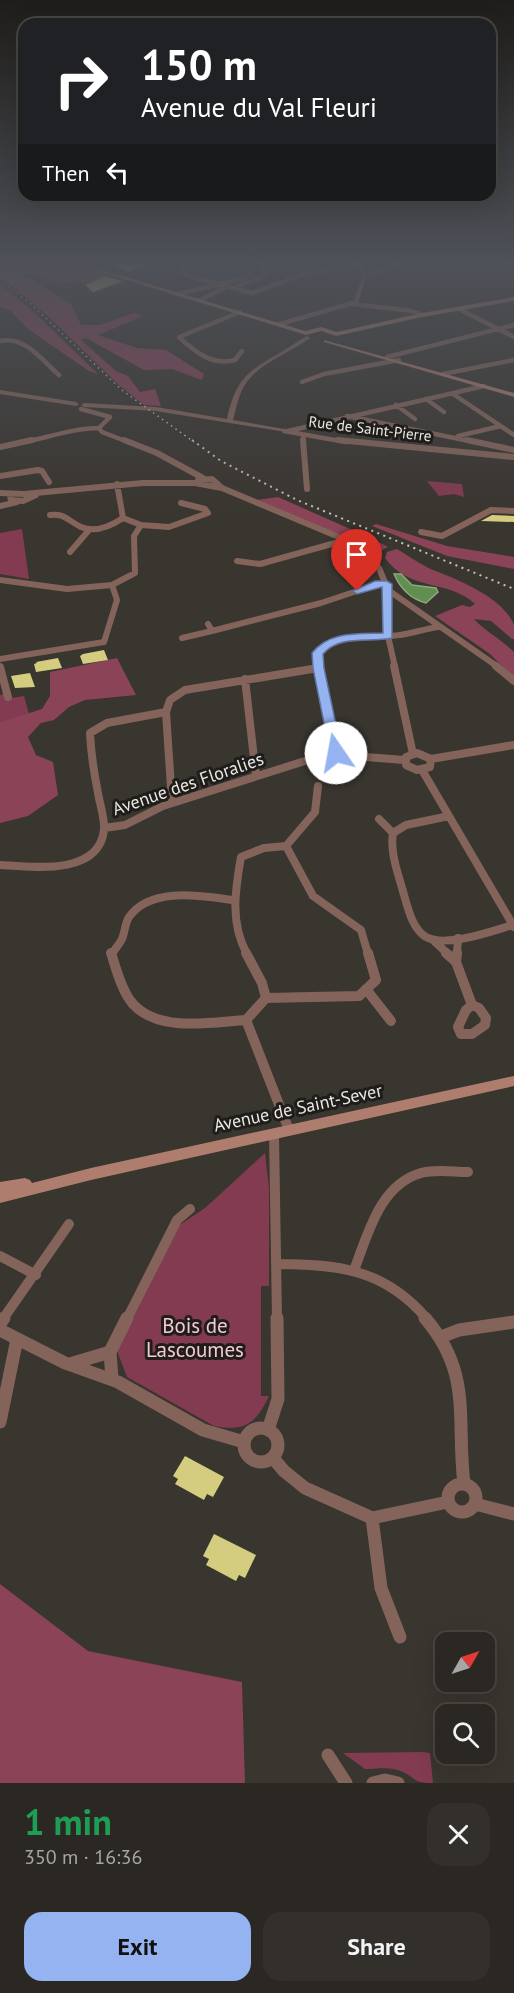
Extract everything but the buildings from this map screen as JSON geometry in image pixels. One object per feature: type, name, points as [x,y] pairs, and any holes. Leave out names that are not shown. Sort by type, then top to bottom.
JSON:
[{"type":"main road","points":[[353,347],[514,395]]},
{"type":"main road","name":"Avenue de Saint-Sever","points":[[0,1197],[91,1174],[514,1081]]},
{"type":"main road","name":"Avenue de Saint-Sever","points":[[0,1188],[91,1174]]},
{"type":"street","points":[[28,347],[59,375]]},
{"type":"street","points":[[190,347],[205,358],[224,366],[235,360],[242,351]]},
{"type":"street","points":[[226,421],[234,399],[248,376],[267,361],[291,347]]},
{"type":"street","points":[[387,357],[428,347]]},
{"type":"street","points":[[302,382],[324,374],[399,360]]},
{"type":"street","points":[[443,374],[514,360]]},
{"type":"street","points":[[284,431],[484,386]]},
{"type":"street","name":"Rue de Saint-Pierre","points":[[0,392],[81,406],[156,409],[303,435],[472,455],[514,457]]},
{"type":"street","points":[[453,394],[514,435]]},
{"type":"street","points":[[426,399],[444,412]]},
{"type":"street","points":[[396,405],[415,419]]},
{"type":"street","points":[[0,447],[68,433],[79,428],[99,428],[110,417],[81,406]]},
{"type":"street","points":[[347,416],[514,450]]},
{"type":"street","points":[[455,437],[501,426]]},
{"type":"street","points":[[99,428],[105,434],[157,453],[201,481],[346,540],[379,568],[388,587],[388,636],[413,754]]},
{"type":"street","points":[[295,429],[303,435],[307,489]]},
{"type":"street","points":[[0,476],[38,470],[42,471],[49,482]]},
{"type":"street","points":[[0,494],[23,495],[117,484],[201,481]]},
{"type":"street","points":[[117,484],[123,518]]},
{"type":"street","points":[[0,494],[13,499],[23,495]]},
{"type":"street","points":[[0,506],[23,495]]},
{"type":"street","points":[[123,518],[141,525],[169,527],[208,513],[205,508],[181,503]]},
{"type":"street","points":[[421,532],[442,536],[491,510],[514,511]]},
{"type":"street","points":[[50,515],[63,514],[73,519],[79,526],[90,529]]},
{"type":"street","points":[[70,552],[75,548],[80,537],[90,529],[114,524],[123,518]]},
{"type":"street","points":[[0,580],[68,589],[112,585],[135,573],[134,536],[141,525]]},
{"type":"street","points":[[237,561],[260,564],[346,540]]},
{"type":"street","points":[[0,659],[104,642],[117,600],[112,585]]},
{"type":"street","points":[[182,638],[210,628],[321,603],[375,585],[388,587],[438,627],[486,657],[514,681]]},
{"type":"street","points":[[336,753],[318,668],[318,653],[326,644],[343,638],[388,636],[438,627]]},
{"type":"street","points":[[0,667],[8,697]]},
{"type":"street","points":[[172,803],[166,712],[170,700],[178,692],[318,668]]},
{"type":"street","points":[[245,679],[256,776]]},
{"type":"street","points":[[104,828],[92,762],[90,733],[107,723],[166,712]]},
{"type":"street","points":[[431,759],[430,767],[422,770],[409,768],[404,760],[413,754],[422,754],[431,759],[514,745]]},
{"type":"street","name":"Avenue des Floralies","points":[[0,865],[45,868],[71,865],[89,855],[101,843],[104,828],[125,825],[172,803],[327,754],[404,760]]},
{"type":"street","points":[[422,770],[448,816],[511,915],[513,926],[434,941]]},
{"type":"street","points":[[266,998],[264,988],[240,940],[233,900],[241,857],[264,848],[286,846],[315,812],[318,786]]},
{"type":"street","points":[[448,816],[406,825],[393,833],[391,842],[411,918],[420,932],[434,941],[456,962]]},
{"type":"street","points":[[379,819],[393,833]]},
{"type":"street","points":[[233,900],[171,894],[147,902],[130,916],[123,941],[111,953],[133,1004],[149,1016],[165,1022],[246,1020],[266,998],[359,996],[376,980],[361,930],[313,896],[286,846]]},
{"type":"street","points":[[458,938],[456,962],[472,1005]]},
{"type":"street","points":[[366,989],[392,1021]]},
{"type":"street","points":[[246,1020],[281,1132],[276,1264],[278,1399],[268,1430]]},
{"type":"street","points":[[354,1270],[386,1195],[396,1185],[420,1173],[468,1172]]},
{"type":"street","points":[[112,1379],[110,1352],[177,1220],[189,1209]]},
{"type":"street","points":[[0,1324],[36,1275],[69,1224]]},
{"type":"street","points":[[0,1256],[36,1275]]},
{"type":"street","points":[[276,1264],[321,1264],[354,1270],[390,1287],[413,1305],[441,1337],[459,1382],[463,1438],[461,1465],[464,1484],[472,1490],[475,1504]]},
{"type":"street","points":[[441,1337],[459,1330],[514,1322]]},
{"type":"street","points":[[0,1330],[68,1365],[112,1379],[203,1430],[244,1442]]},
{"type":"street","points":[[0,1422],[17,1339]]},
{"type":"street","points":[[68,1365],[110,1352]]},
{"type":"street","points":[[256,1429],[268,1430],[276,1437],[278,1448],[273,1458],[262,1462],[256,1461],[246,1453],[244,1442],[246,1437],[256,1429]]},
{"type":"street","points":[[273,1458],[284,1471],[305,1488],[372,1518],[448,1502],[460,1511],[469,1510],[475,1504]]},
{"type":"street","points":[[448,1502],[450,1488],[464,1484]]},
{"type":"street","points":[[475,1504],[514,1514]]},
{"type":"street","points":[[372,1518],[381,1588],[400,1638]]},
{"type":"street","points":[[328,1755],[346,1783]]},
{"type":"street","points":[[373,1783],[385,1780],[398,1783]]},
{"type":"green space","points":[[427,481],[462,484],[464,497],[454,494],[439,496]]},
{"type":"green space","points":[[22,529],[29,579],[0,574],[0,533]]},
{"type":"green space","points":[[4,694],[5,699],[24,696],[29,714],[0,722],[0,695]]},
{"type":"green space","name":"Bois de Lascoumes","points":[[265,1153],[269,1188],[269,1286],[261,1286],[261,1396],[269,1396],[259,1413],[248,1424],[241,1427],[224,1428],[214,1426],[127,1377],[117,1351],[178,1226],[205,1208]]},
{"type":"green space","points":[[343,1753],[430,1753],[433,1783],[419,1782],[394,1769],[365,1769]]},
{"type":"shaded area","points":[[54,347],[70,347],[98,374],[89,371]]},
{"type":"shaded area","points":[[80,347],[89,347],[116,371],[128,376],[140,392],[155,389],[161,406],[144,405],[119,385]]},
{"type":"shaded area","points":[[103,347],[166,350],[204,374],[202,380],[172,369],[144,370]]},
{"type":"shaded area","points":[[278,497],[388,547],[374,554],[348,538],[256,500]]},
{"type":"shaded area","points":[[376,524],[447,546],[514,557],[514,569],[447,556],[372,526]]},
{"type":"shaded area","points":[[397,549],[428,568],[479,591],[509,615],[514,625],[514,639],[491,621],[474,619],[514,652],[514,678],[490,654],[435,616],[462,605],[470,607],[475,604],[465,596],[417,581],[395,569],[385,558],[387,552]]},
{"type":"shaded area","points":[[394,574],[401,574],[412,585],[436,588],[438,592],[426,603],[416,599],[399,584]]},
{"type":"shaded area","points":[[117,658],[136,695],[85,700],[69,707],[54,720],[41,723],[28,737],[36,755],[53,762],[58,795],[28,816],[0,823],[0,722],[42,709],[50,696],[50,672]]},
{"type":"shaded area","points":[[0,1584],[88,1651],[242,1682],[245,1783],[0,1783]]},
{"type":"railway","points":[[77,347],[123,391],[194,442]]},
{"type":"railway","points":[[192,440],[221,461],[297,500],[514,589]]},
{"type":"route","points":[[336,753],[318,668],[318,653],[326,644],[343,638],[388,636],[387,584],[357,591]]}]
